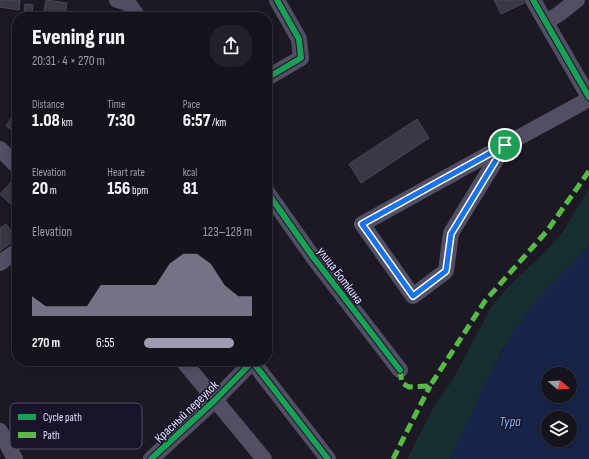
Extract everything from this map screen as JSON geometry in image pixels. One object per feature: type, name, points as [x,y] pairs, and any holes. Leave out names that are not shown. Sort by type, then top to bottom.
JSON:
[{"type":"street","points":[[272,75],[301,58],[299,39],[277,0]]},
{"type":"street","points":[[505,145],[451,234],[446,271],[413,296],[362,224],[505,145],[582,103],[589,97],[533,0]]},
{"type":"street","points":[[546,22],[577,0]]},
{"type":"street","points":[[124,5],[132,12]]},
{"type":"street","points":[[0,149],[12,161]]},
{"type":"street","name":"улица Боткина","points":[[272,199],[313,257],[400,370]]},
{"type":"street","points":[[0,263],[12,254]]},
{"type":"street","points":[[187,366],[264,459]]},
{"type":"street","name":"Красный переулок","points":[[151,459],[215,400],[247,366]]},
{"type":"street","points":[[256,366],[328,459]]},
{"type":"street","points":[[0,431],[15,459]]},
{"type":"green space","points":[[589,188],[589,244],[578,258],[528,311],[502,350],[450,459],[407,459],[436,403],[452,381],[490,309],[507,288],[545,252],[563,232]]},
{"type":"water","name":"Тура","points":[[589,244],[589,459],[450,459],[485,383],[516,328],[535,302]]},
{"type":"building","points":[[0,0],[20,0],[19,10],[0,7]]},
{"type":"building","points":[[46,0],[67,3],[66,12],[44,12]]},
{"type":"building","points":[[494,0],[524,0],[524,3],[501,14]]},
{"type":"building","points":[[25,4],[33,5],[32,12],[24,12]]},
{"type":"building","points":[[12,117],[12,130],[6,126]]},
{"type":"building","points":[[417,119],[429,138],[361,183],[349,164]]},
{"type":"building","points":[[12,181],[12,205],[0,194]]},
{"type":"building","points":[[6,224],[12,232],[12,242],[0,251],[0,228]]},
{"type":"marked path","points":[[400,370],[402,383],[409,387],[430,386],[485,301],[547,231],[589,171]]},
{"type":"marked path","points":[[393,459],[430,386]]},
{"type":"cycle path","points":[[272,75],[301,58],[299,39],[277,0]]},
{"type":"cycle path","points":[[533,0],[589,97]]},
{"type":"cycle path","points":[[272,199],[313,257],[400,370]]},
{"type":"cycle path","points":[[151,459],[215,400],[248,366]]},
{"type":"cycle path","points":[[256,366],[328,459]]},
{"type":"route","points":[[505,145],[451,234],[446,271],[413,296],[362,224],[505,145]]}]
